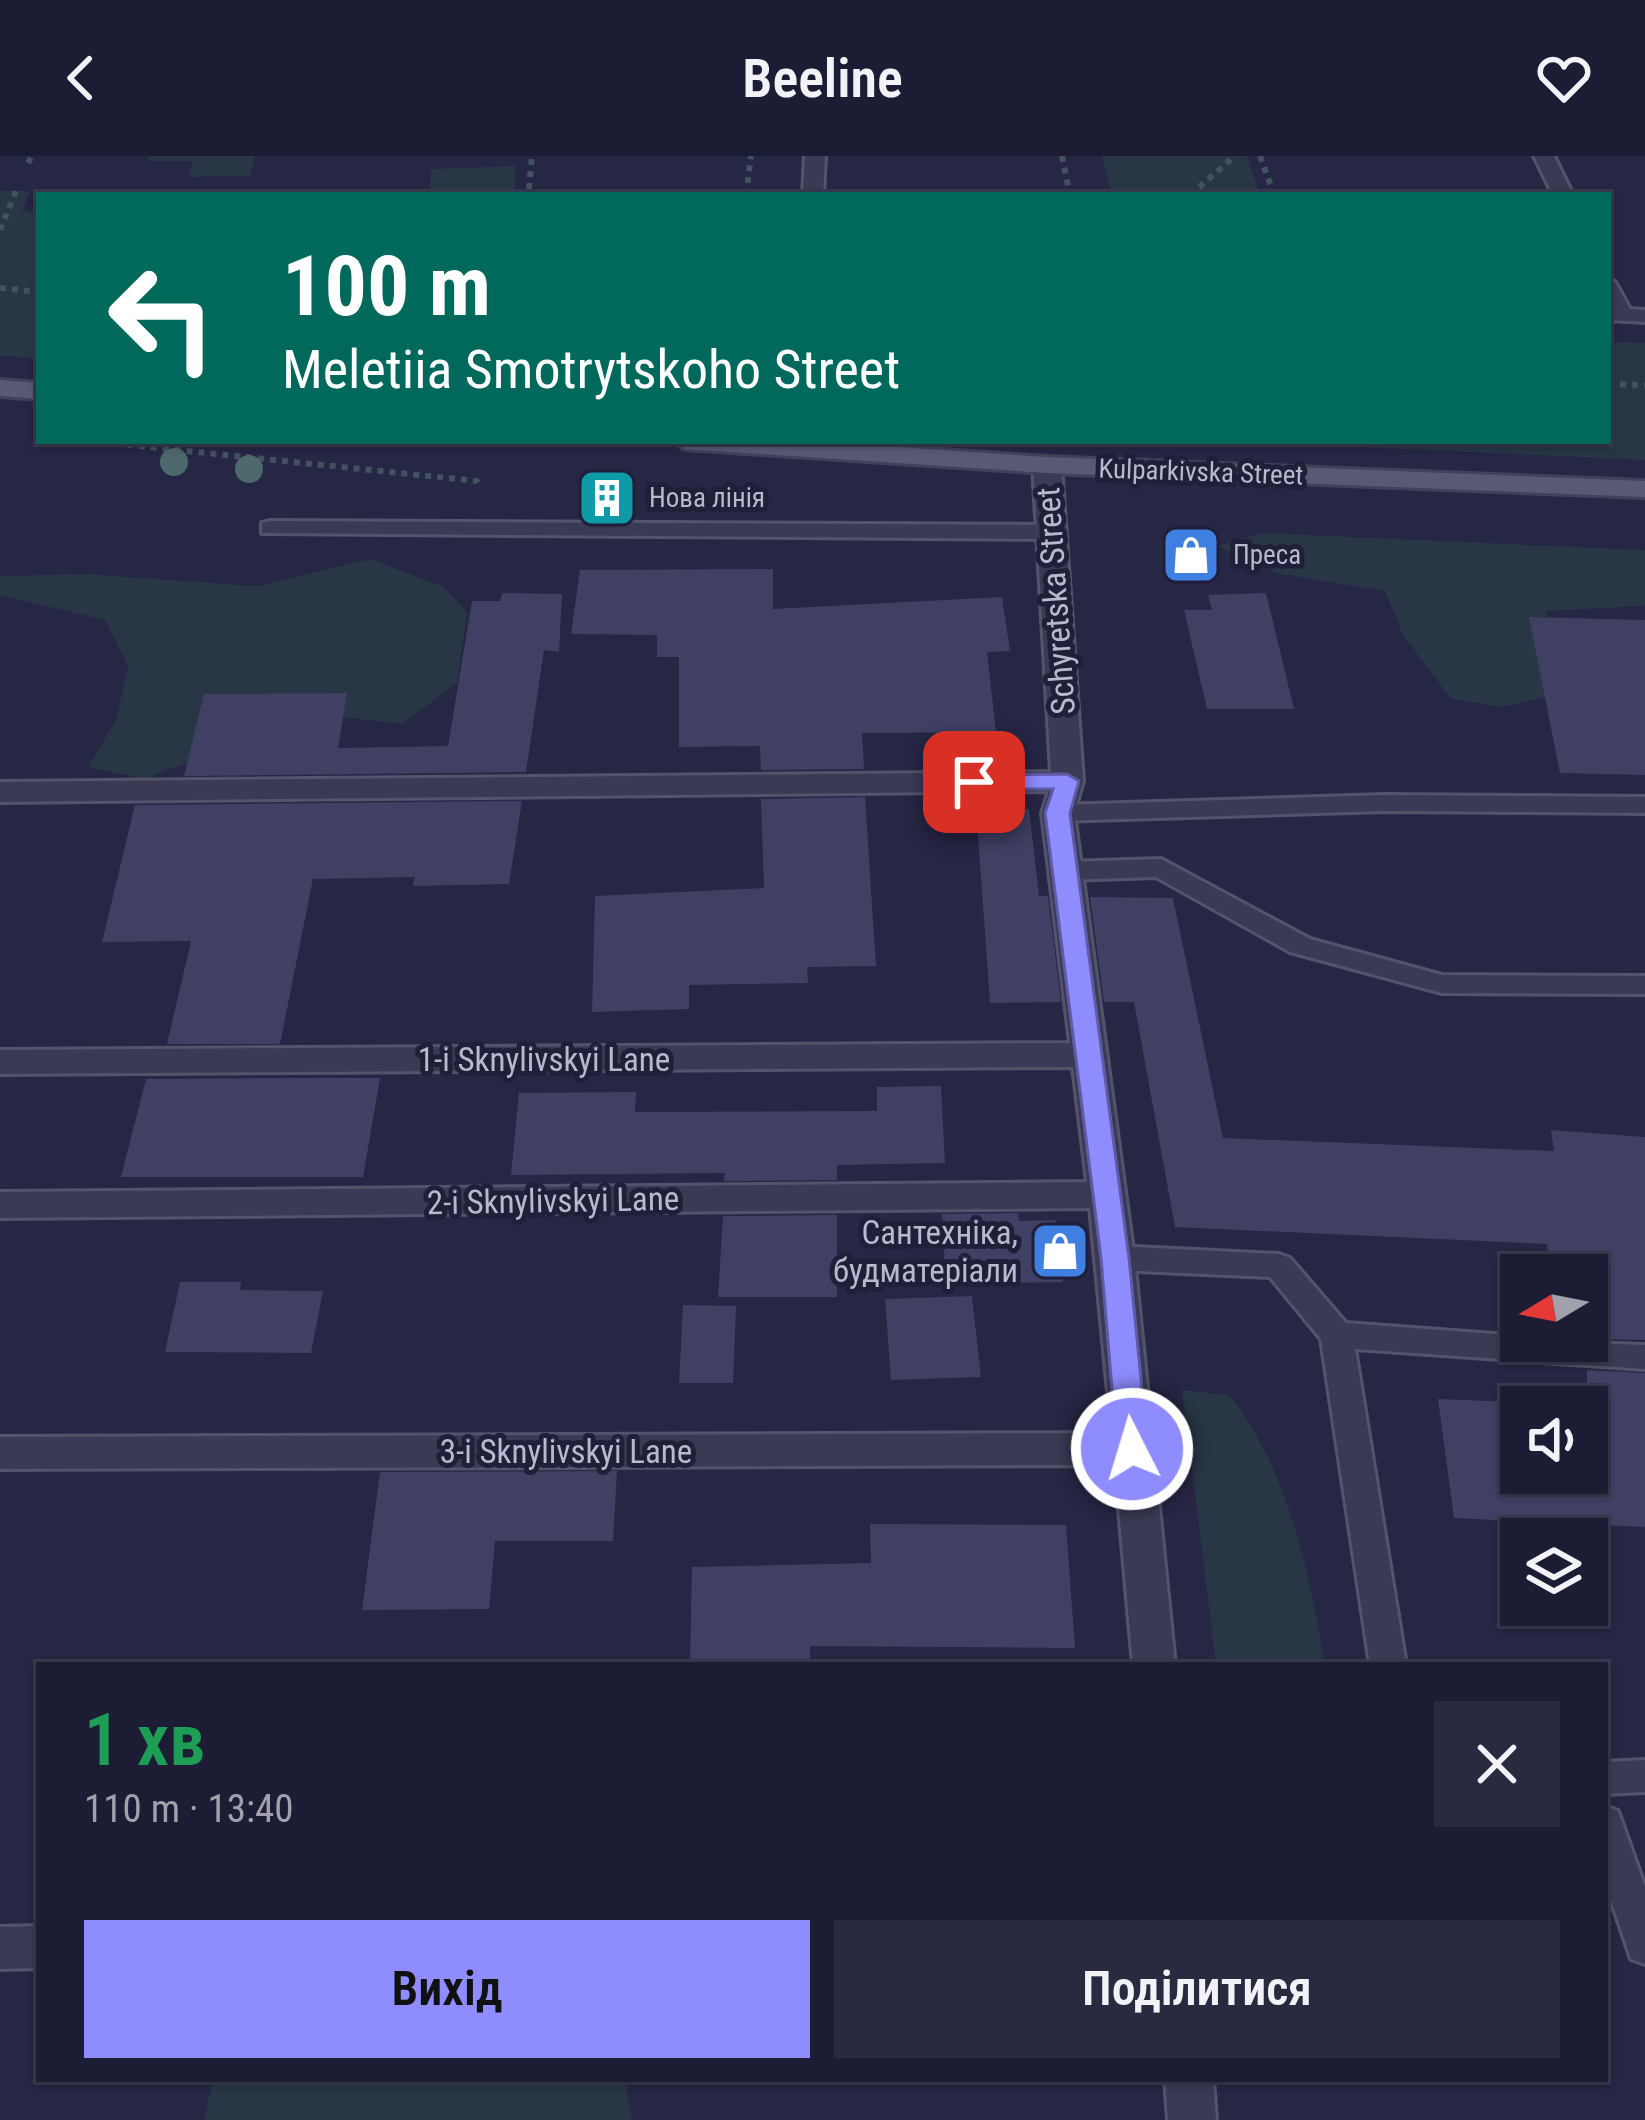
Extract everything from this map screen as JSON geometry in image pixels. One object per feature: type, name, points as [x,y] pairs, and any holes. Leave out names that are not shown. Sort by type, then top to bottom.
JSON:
[{"type":"main road","name":"Kulparkivska Street","points":[[730,444],[1047,465],[1645,489]]},
{"type":"street","name":"Schyretska Street","points":[[1047,465],[1066,871],[1115,1258],[1154,1662]]},
{"type":"street","points":[[0,792],[1062,797]]},
{"type":"street","name":"1-i Sknylivskyi Lane","points":[[0,1063],[1088,1055]]},
{"type":"street","name":"2-i Sknylivskyi Lane","points":[[0,1205],[1107,1195]]},
{"type":"street","name":"3-i Sknylivskyi Lane","points":[[0,1453],[1132,1449]]},
{"type":"street","points":[[0,1948],[36,1947]]},
{"type":"street","points":[[1189,2082],[1192,2120]]},
{"type":"lane","points":[[814,192],[815,156]]},
{"type":"lane","points":[[1544,156],[1562,192]]},
{"type":"lane","points":[[270,529],[1048,532]]},
{"type":"lane","points":[[1062,797],[1645,806]]},
{"type":"lane","points":[[1066,871],[1162,868],[1300,946],[1442,984],[1645,985]]},
{"type":"lane","points":[[1115,1258],[1279,1266],[1337,1335],[1388,1662]]},
{"type":"lane","points":[[1337,1335],[1645,1357]]},
{"type":"lane","points":[[1608,1778],[1645,1776]]},
{"type":"lane","points":[[1608,1832],[1645,1946]]},
{"type":"path","points":[[530,188],[532,156]]},
{"type":"path","points":[[746,192],[751,156]]},
{"type":"path","points":[[1062,156],[1069,192]]},
{"type":"path","points":[[1193,192],[1235,156]]},
{"type":"path","points":[[1260,156],[1273,192]]},
{"type":"path","points":[[0,230],[16,191]]},
{"type":"path","points":[[0,288],[36,292]]},
{"type":"path","points":[[1611,384],[1645,385]]},
{"type":"shaded area","points":[[149,156],[255,156],[250,176],[189,177],[192,161],[148,161]]},
{"type":"shaded area","points":[[1102,156],[1247,156],[1259,192],[1111,192]]},
{"type":"shaded area","points":[[515,166],[515,189],[430,190],[431,169]]},
{"type":"shaded area","points":[[0,191],[30,191],[22,211],[36,212],[36,358],[0,356]]},
{"type":"shaded area","points":[[1611,342],[1645,343],[1645,460],[1292,444],[1611,444]]},
{"type":"shaded area","points":[[1262,533],[1645,550],[1645,606],[1546,611],[1550,696],[1501,707],[1451,699],[1403,635],[1385,591],[1276,573],[1217,546]]},
{"type":"shaded area","points":[[371,559],[443,587],[467,612],[457,683],[402,724],[316,714],[144,779],[88,767],[116,720],[128,666],[105,620],[0,595],[0,576],[86,574],[257,586]]},
{"type":"shaded area","points":[[1182,1390],[1229,1395],[1267,1456],[1294,1523],[1324,1662],[1216,1662]]},
{"type":"shaded area","points":[[212,2082],[626,2082],[632,2120],[204,2120]]},
{"type":"building","points":[[773,569],[773,609],[1002,597],[1010,651],[987,652],[996,732],[862,733],[864,769],[761,770],[760,746],[679,747],[679,657],[657,657],[657,635],[571,634],[580,570]]},
{"type":"building","points":[[502,593],[562,594],[559,652],[544,650],[526,772],[184,776],[204,694],[347,693],[338,748],[448,746],[472,601],[500,601]]},
{"type":"building","points":[[1266,593],[1294,709],[1207,709],[1184,610],[1212,610],[1208,595]]},
{"type":"building","points":[[1529,617],[1645,620],[1645,775],[1560,773]]},
{"type":"building","points":[[865,797],[876,966],[807,967],[808,983],[689,985],[689,1009],[592,1012],[595,896],[764,888],[761,799]]},
{"type":"building","points":[[522,801],[509,884],[413,886],[415,877],[313,879],[280,1044],[167,1044],[191,941],[102,942],[135,805]]},
{"type":"building","points":[[976,808],[1029,809],[1039,896],[1048,896],[1061,1002],[990,1003]]},
{"type":"building","points":[[1090,897],[1173,898],[1223,1138],[1554,1151],[1551,1130],[1645,1137],[1645,1340],[1608,1339],[1608,1254],[1548,1254],[1547,1244],[1175,1227],[1134,1002],[1104,1002]]},
{"type":"building","points":[[380,1078],[363,1177],[121,1177],[146,1079]]},
{"type":"building","points":[[941,1086],[945,1163],[837,1165],[837,1180],[724,1181],[725,1173],[511,1175],[519,1093],[636,1092],[635,1112],[877,1111],[877,1087]]},
{"type":"building","points":[[1018,1213],[1019,1221],[1056,1220],[1063,1282],[946,1284],[942,1214]]},
{"type":"building","points":[[837,1215],[837,1297],[718,1297],[723,1216]]},
{"type":"building","points":[[180,1282],[241,1282],[240,1290],[323,1291],[311,1353],[165,1352]]},
{"type":"building","points":[[972,1296],[981,1377],[891,1380],[885,1299]]},
{"type":"building","points":[[683,1305],[736,1306],[733,1383],[679,1383]]},
{"type":"building","points":[[1587,1370],[1645,1373],[1645,1527],[1608,1525],[1608,1518],[1454,1518],[1438,1399],[1500,1401],[1500,1494],[1608,1494],[1608,1386],[1587,1386]]},
{"type":"building","points":[[617,1471],[613,1541],[495,1541],[489,1609],[362,1610],[380,1472]]},
{"type":"building","points":[[870,1524],[1066,1525],[1075,1648],[810,1646],[810,1662],[690,1662],[692,1567],[871,1563]]},
{"type":"place","name":"Нова лінія","points":[[607,498]]},
{"type":"place","name":"Преса","points":[[1191,555]]},
{"type":"place","name":"Сантехніка, будматеріали","points":[[1060,1251]]},
{"type":"route","points":[[974,782],[1067,781],[1058,813],[1115,1258],[1132,1449]]}]
